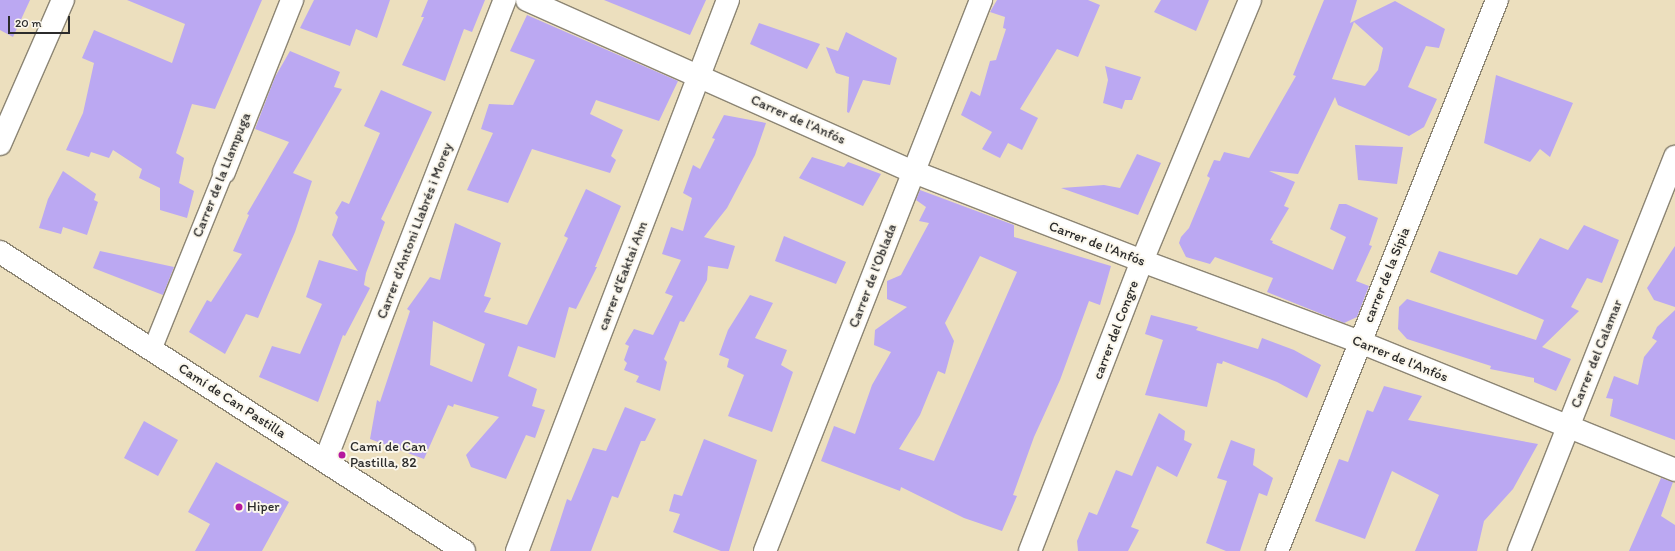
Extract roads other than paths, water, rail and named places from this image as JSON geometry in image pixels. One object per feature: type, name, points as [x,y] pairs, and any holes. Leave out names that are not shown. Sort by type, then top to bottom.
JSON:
[{"type":"street","points":[[0,144],[63,0]]},
{"type":"street","name":"Carrer de la Llampuga","points":[[152,350],[292,0]]},
{"type":"street","name":"Carrer d'Antoni Llabrés i Morey","points":[[325,461],[505,0]]},
{"type":"street","name":"Carrer de l'Anfós","points":[[527,0],[914,172],[1142,262],[1360,342],[1675,470]]},
{"type":"street","name":"carrer d'Eaktai Ahn","points":[[517,551],[700,77],[728,0]]},
{"type":"street","name":"Carrer de l'Oblada","points":[[765,551],[981,0]]},
{"type":"street","name":"carrer del Congre","points":[[1030,551],[1142,262],[1250,0]]},
{"type":"street","name":"carrer de la Sípia","points":[[1277,551],[1497,0]]},
{"type":"street","name":"Carrer del Calamar","points":[[1519,551],[1675,157]]},
{"type":"street","name":"Camí de Can Pastilla","points":[[0,252],[464,551]]},
{"type":"place","name":"Camí de Can Pastilla, 82","points":[[342,455]]},
{"type":"place","name":"Hiper","points":[[239,507]]}]
